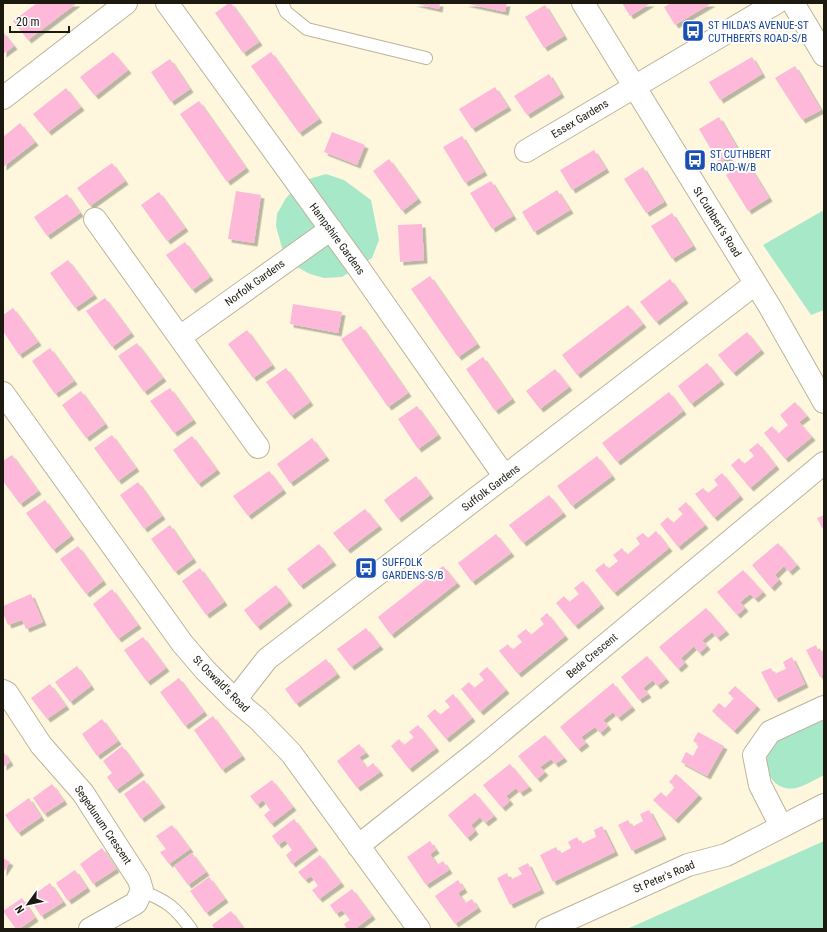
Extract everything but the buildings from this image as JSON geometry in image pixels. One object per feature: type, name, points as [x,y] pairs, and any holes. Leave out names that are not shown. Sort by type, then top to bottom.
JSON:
[{"type":"street","points":[[3,98],[126,3]]},
{"type":"street","name":"Hampshire Gardens","points":[[167,3],[331,230],[505,477]]},
{"type":"street","name":"St Cuthbert's Road","points":[[583,3],[770,307],[824,402]]},
{"type":"street","points":[[792,4],[824,55]]},
{"type":"street","name":"Essex Gardens","points":[[526,151],[634,87],[792,4]]},
{"type":"street","points":[[95,219],[258,447]]},
{"type":"street","name":"Norfolk Gardens","points":[[180,337],[331,230]]},
{"type":"street","name":"Suffolk Gardens","points":[[235,700],[267,659],[755,284]]},
{"type":"street","name":"St Oswald's Road","points":[[3,392],[182,643],[204,670],[235,700],[258,719],[291,753],[419,929]]},
{"type":"street","name":"Bede Crescent","points":[[358,846],[478,751],[824,463]]},
{"type":"street","name":"Segedunum Crescent","points":[[3,691],[7,694],[41,746],[83,793],[139,880],[142,891]]},
{"type":"street","points":[[781,826],[760,785],[754,755],[770,732],[824,707]]},
{"type":"street","name":"St Peter's Road","points":[[547,929],[688,865],[726,855],[824,805]]},
{"type":"street","points":[[90,929],[136,903],[142,891]]},
{"type":"lane","points":[[282,3],[286,12],[307,29],[426,58]]},
{"type":"lane","points":[[142,891],[163,899],[174,908],[191,929]]},
{"type":"green space","points":[[326,174],[344,180],[371,200],[379,240],[372,258],[342,277],[324,278],[310,274],[297,267],[282,248],[276,226],[277,214],[286,198],[298,185],[309,179]]},
{"type":"green space","points":[[824,210],[824,310],[811,315],[763,245]]},
{"type":"green space","points":[[824,717],[824,775],[796,788],[780,786],[769,775],[767,768],[766,760],[772,744],[788,734]]},
{"type":"green space","points":[[824,841],[824,929],[627,929]]},
{"type":"place","name":"ST HILDA'S AVENUE-ST CUTHBERTS ROAD-S/B","points":[[693,31]]},
{"type":"place","name":"ST CUTHBERT ROAD-W/B","points":[[695,160]]},
{"type":"place","name":"SUFFOLK GARDENS-S/B","points":[[366,568]]}]
